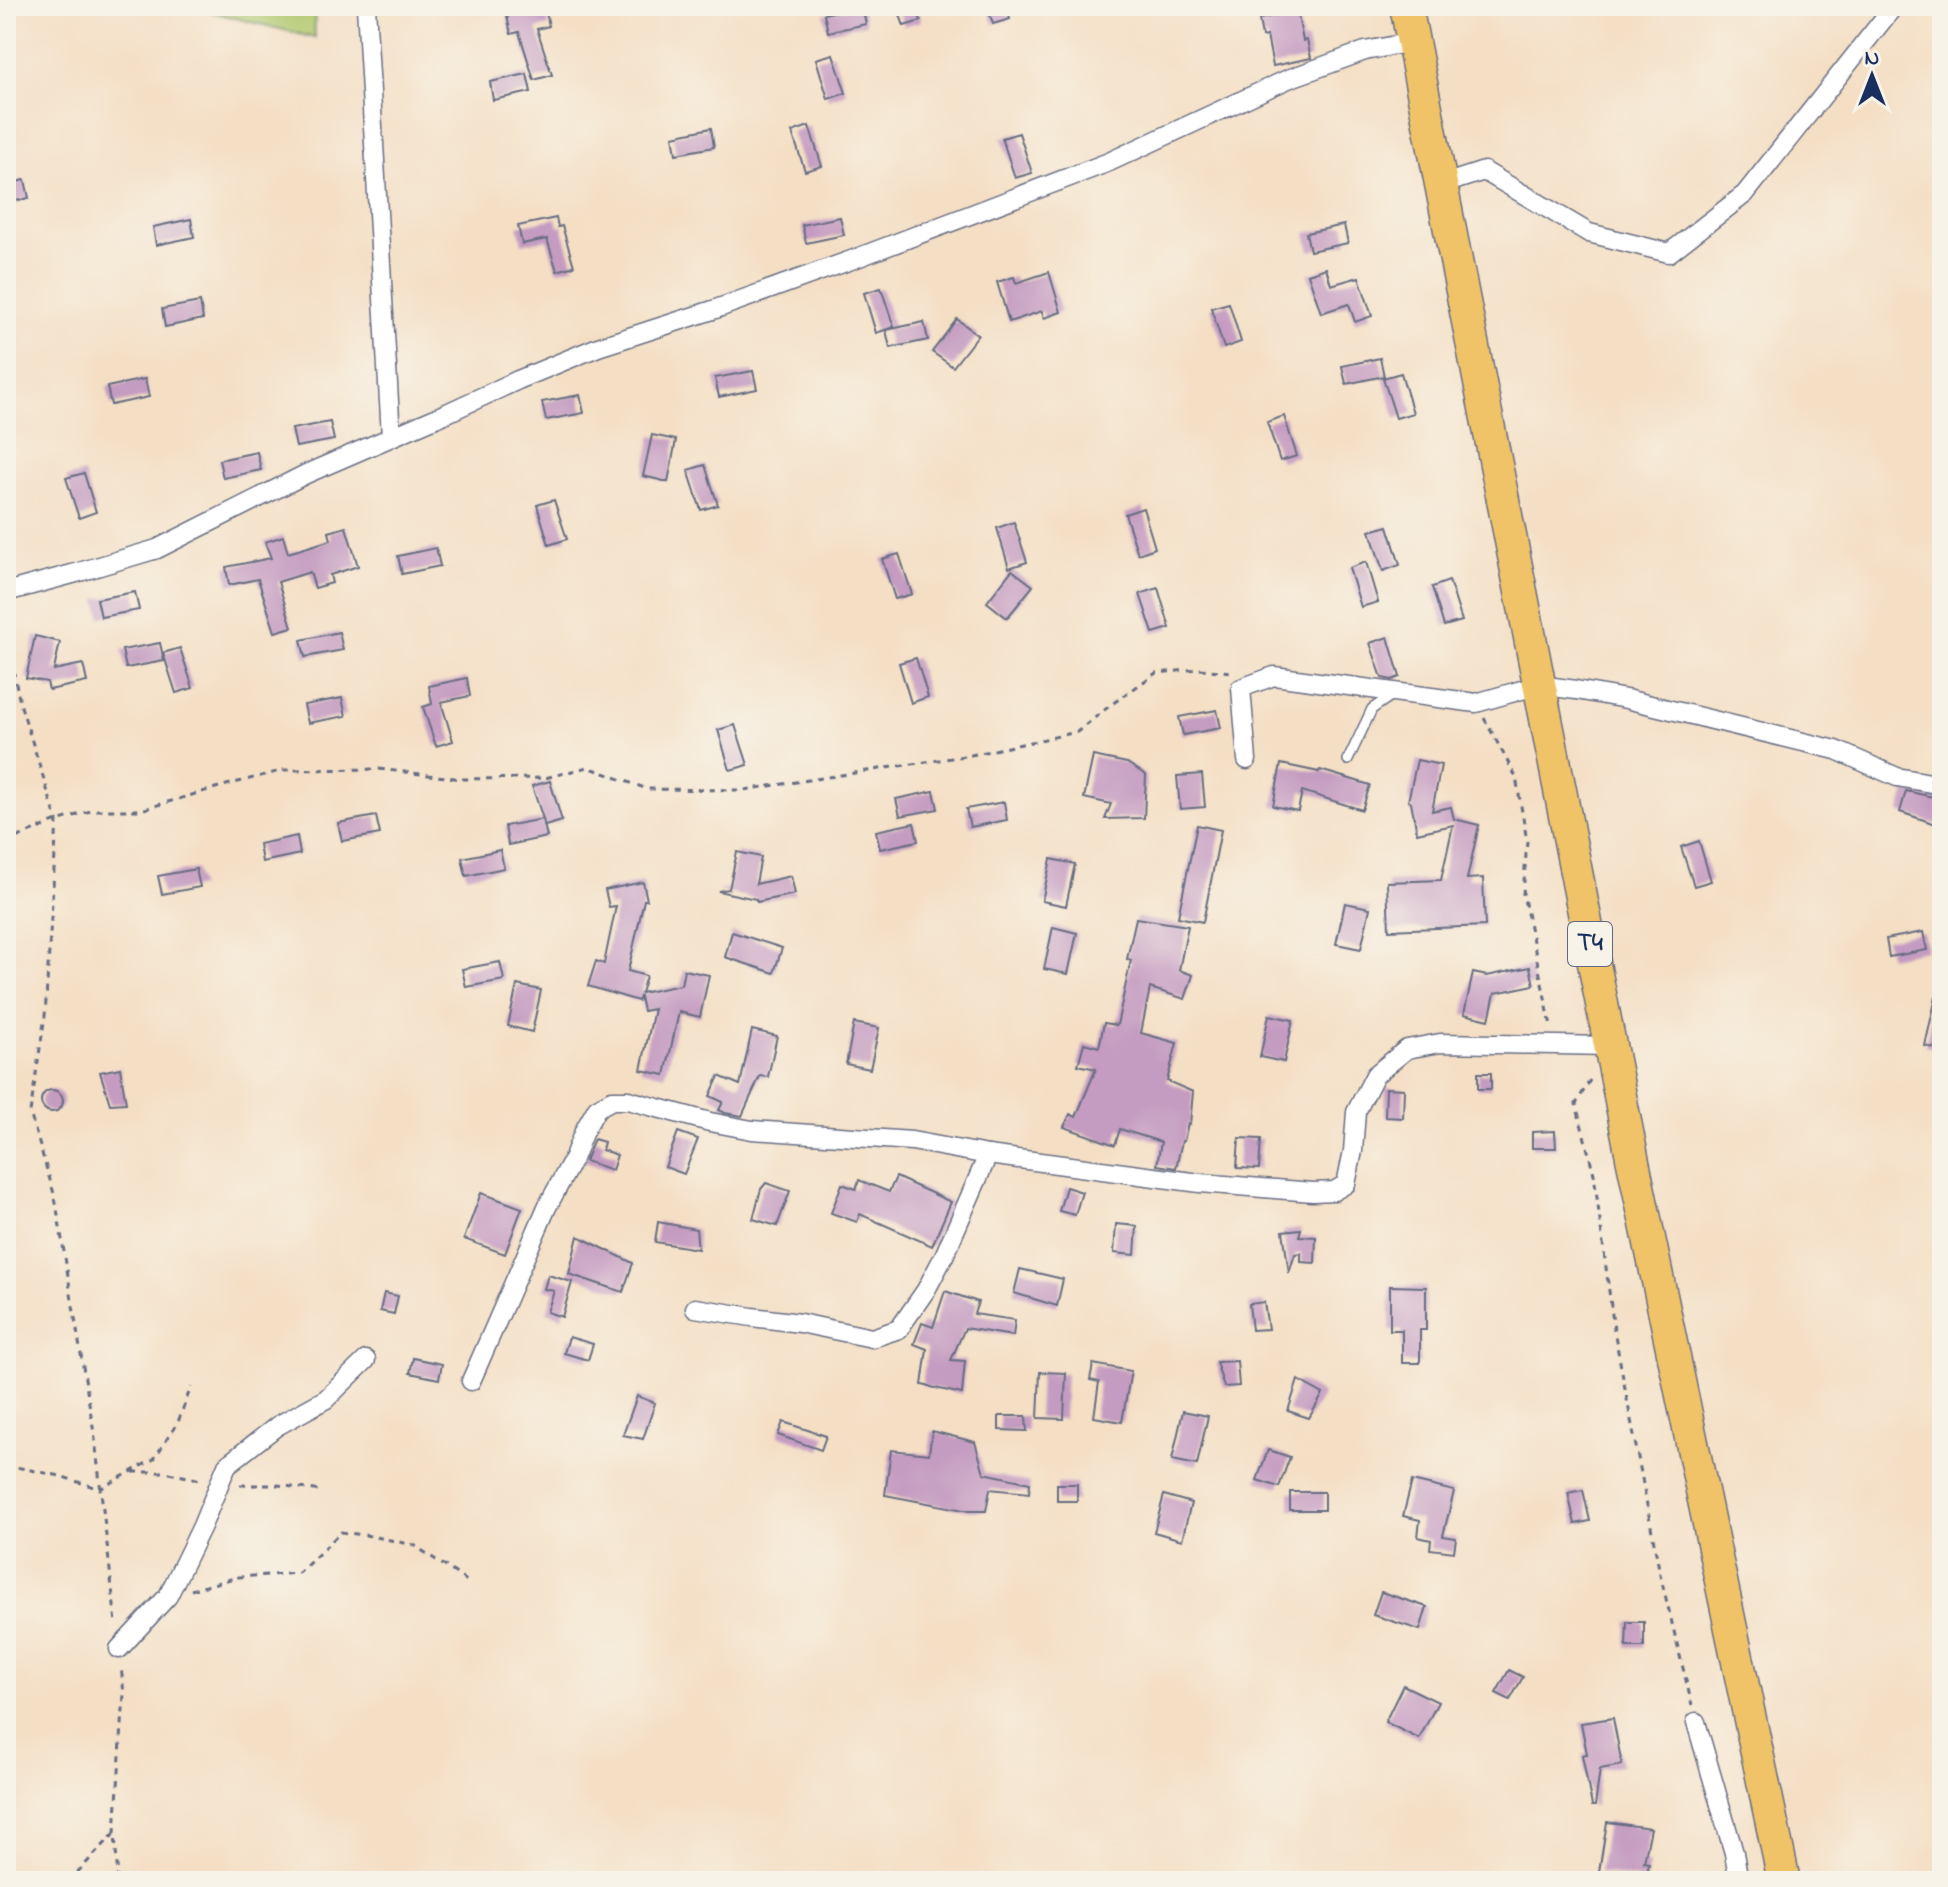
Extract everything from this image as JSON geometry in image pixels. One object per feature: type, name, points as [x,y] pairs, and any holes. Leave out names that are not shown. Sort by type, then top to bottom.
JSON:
[{"type":"highway","name":"T4","points":[[1406,6],[1611,1046],[1784,1881]]},
{"type":"street","points":[[366,6],[391,436]]},
{"type":"street","points":[[1441,185],[1484,171],[1589,233],[1669,253],[1745,194],[1894,6]]},
{"type":"street","points":[[6,592],[157,549],[306,474],[598,347],[854,259],[1109,162],[1288,79],[1365,51],[1412,42]]},
{"type":"street","points":[[1247,760],[1241,688],[1274,676],[1476,703],[1539,685],[1626,699],[1836,750],[1897,777],[1942,785]]},
{"type":"street","points":[[471,1381],[547,1207],[584,1131],[597,1108],[612,1100],[628,1100],[752,1130],[912,1141],[988,1155],[1200,1183],[1334,1191],[1346,1184],[1356,1112],[1375,1075],[1407,1049],[1440,1043],[1611,1046]]},
{"type":"street","points":[[695,1308],[800,1323],[872,1338],[899,1329],[926,1290],[944,1256],[988,1155]]},
{"type":"street","points":[[119,1649],[168,1596],[227,1465],[277,1426],[326,1399],[366,1360]]},
{"type":"street","points":[[1696,1722],[1734,1853],[1739,1881]]},
{"type":"lane","points":[[1348,760],[1372,709],[1395,693]]},
{"type":"path","points":[[6,635],[20,703],[57,821],[45,1016],[30,1113],[55,1197],[95,1439],[124,1694],[115,1833],[118,1881]]},
{"type":"path","points":[[6,842],[94,810],[141,810],[284,770],[379,769],[462,779],[545,778],[588,767],[647,789],[744,790],[971,755],[1077,732],[1156,673],[1199,669],[1274,676]]},
{"type":"path","points":[[1476,703],[1516,777],[1527,841],[1523,894],[1555,1046]]},
{"type":"path","points":[[1590,1081],[1576,1104],[1594,1174],[1614,1330],[1660,1574],[1696,1722]]},
{"type":"path","points":[[6,1465],[60,1476],[100,1489],[154,1459],[178,1422],[191,1387]]},
{"type":"path","points":[[168,1596],[238,1577],[299,1573],[341,1532],[414,1545],[467,1581]]},
{"type":"path","points":[[69,1881],[115,1833]]},
{"type":"green space","points":[[188,6],[314,6],[315,38]]},
{"type":"building","points":[[862,6],[866,24],[828,32],[824,14]]},
{"type":"building","points":[[897,6],[916,6],[921,21],[904,26]]},
{"type":"building","points":[[987,6],[1006,6],[1010,19],[993,24]]},
{"type":"building","points":[[545,8],[549,26],[537,29],[552,75],[534,80],[519,32],[511,34],[507,16]]},
{"type":"building","points":[[1297,11],[1303,41],[1307,40],[1311,58],[1273,66],[1267,36],[1262,37],[1259,19]]},
{"type":"building","points":[[833,54],[846,93],[828,99],[816,59]]},
{"type":"building","points":[[527,74],[531,92],[493,100],[490,82]]},
{"type":"building","points":[[809,126],[822,166],[805,171],[792,132]]},
{"type":"building","points":[[711,128],[714,147],[676,154],[673,136]]},
{"type":"building","points":[[1019,133],[1032,173],[1015,178],[1002,138]]},
{"type":"building","points":[[25,180],[29,198],[6,203],[6,184]]},
{"type":"building","points":[[840,217],[844,235],[806,243],[802,225]]},
{"type":"building","points":[[556,218],[558,227],[562,226],[574,266],[557,271],[547,239],[522,244],[518,226]]},
{"type":"building","points":[[191,219],[194,237],[156,245],[153,227]]},
{"type":"building","points":[[1344,225],[1348,243],[1310,251],[1306,233]]},
{"type":"building","points":[[1326,268],[1331,285],[1359,277],[1372,316],[1355,322],[1349,304],[1321,313],[1308,274]]},
{"type":"building","points":[[1049,272],[1061,312],[1044,318],[1042,311],[1009,322],[997,282],[1014,277],[1016,283]]},
{"type":"building","points":[[881,288],[894,327],[876,333],[864,293]]},
{"type":"building","points":[[200,302],[203,319],[165,327],[162,309]]},
{"type":"building","points":[[1229,303],[1241,342],[1224,348],[1211,308]]},
{"type":"building","points":[[957,319],[978,335],[953,367],[932,352]]},
{"type":"building","points":[[924,322],[928,340],[890,348],[886,330]]},
{"type":"building","points":[[1380,358],[1384,376],[1346,384],[1342,366]]},
{"type":"building","points":[[753,371],[757,389],[719,397],[715,378]]},
{"type":"building","points":[[1401,373],[1413,413],[1396,418],[1383,378]]},
{"type":"building","points":[[145,379],[149,397],[111,405],[107,387]]},
{"type":"building","points":[[580,395],[584,413],[546,420],[542,402]]},
{"type":"building","points":[[1284,416],[1297,456],[1280,461],[1267,422]]},
{"type":"building","points":[[330,422],[334,440],[296,447],[292,429]]},
{"type":"building","points":[[652,435],[676,440],[668,482],[643,476]]},
{"type":"building","points":[[257,452],[261,470],[223,478],[219,460]]},
{"type":"building","points":[[705,465],[718,505],[701,510],[688,470]]},
{"type":"building","points":[[84,473],[96,512],[79,518],[66,478]]},
{"type":"building","points":[[554,500],[567,539],[549,545],[537,505]]},
{"type":"building","points":[[1143,508],[1155,548],[1138,554],[1125,514]]},
{"type":"building","points":[[1014,522],[1027,562],[1009,568],[997,528]]},
{"type":"building","points":[[1388,526],[1400,565],[1383,571],[1370,531]]},
{"type":"building","points":[[346,527],[358,566],[330,575],[332,583],[315,588],[310,572],[278,582],[292,627],[275,632],[258,579],[229,585],[226,567],[271,558],[265,542],[283,536],[288,553],[331,540],[329,532]]},
{"type":"building","points":[[436,548],[440,566],[402,574],[398,556]]},
{"type":"building","points":[[899,554],[912,594],[895,599],[882,559]]},
{"type":"building","points":[[1366,562],[1378,602],[1361,607],[1349,568]]},
{"type":"building","points":[[1012,570],[1033,586],[1007,618],[987,602]]},
{"type":"building","points":[[1449,581],[1462,621],[1444,626],[1432,587]]},
{"type":"building","points":[[1158,588],[1170,628],[1153,633],[1140,594]]},
{"type":"building","points":[[135,592],[139,610],[101,617],[97,599]]},
{"type":"building","points":[[339,632],[343,650],[305,657],[301,640]]},
{"type":"building","points":[[35,636],[60,642],[54,670],[83,664],[87,682],[49,690],[47,682],[26,678]]},
{"type":"building","points":[[1388,637],[1400,677],[1392,680],[1382,678],[1370,643]]},
{"type":"building","points":[[160,643],[164,661],[126,668],[122,650]]},
{"type":"building","points":[[180,648],[193,688],[176,693],[163,653]]},
{"type":"building","points":[[916,658],[928,697],[911,703],[899,663]]},
{"type":"building","points":[[467,678],[470,696],[441,702],[453,741],[436,746],[423,707],[432,704],[429,686]]},
{"type":"building","points":[[342,698],[346,716],[308,723],[304,705]]},
{"type":"building","points":[[1217,710],[1221,728],[1183,735],[1179,717]]},
{"type":"building","points":[[735,725],[748,765],[730,770],[718,730]]},
{"type":"building","points":[[1093,756],[1127,763],[1146,775],[1144,818],[1105,819],[1111,804],[1084,798]]},
{"type":"building","points":[[1417,760],[1441,765],[1432,811],[1451,807],[1454,819],[1479,825],[1467,879],[1483,878],[1485,926],[1389,930],[1387,882],[1441,880],[1453,825],[1417,833],[1411,802],[1408,801]]},
{"type":"building","points":[[1281,764],[1320,770],[1370,785],[1362,810],[1302,791],[1298,811],[1273,806]]},
{"type":"building","points":[[1202,774],[1205,807],[1180,809],[1177,776]]},
{"type":"building","points":[[550,781],[562,821],[545,826],[543,820],[547,837],[508,845],[505,826],[543,819],[532,786]]},
{"type":"building","points":[[934,791],[938,809],[900,816],[896,799]]},
{"type":"building","points":[[1906,791],[1942,799],[1942,826],[1900,812]]},
{"type":"building","points":[[1004,802],[1007,820],[970,827],[966,809]]},
{"type":"building","points":[[376,816],[380,834],[342,841],[338,823]]},
{"type":"building","points":[[914,823],[918,841],[880,849],[876,831]]},
{"type":"building","points":[[1197,825],[1221,830],[1203,922],[1178,917]]},
{"type":"building","points":[[297,836],[300,854],[262,862],[259,844]]},
{"type":"building","points":[[1699,841],[1711,881],[1694,886],[1681,847]]},
{"type":"building","points":[[500,850],[504,868],[466,876],[462,858]]},
{"type":"building","points":[[737,852],[761,857],[756,884],[791,876],[795,894],[757,902],[756,899],[718,891],[729,889]]},
{"type":"building","points":[[1051,859],[1075,864],[1066,906],[1042,901]]},
{"type":"building","points":[[196,869],[200,887],[162,894],[158,876]]},
{"type":"building","points":[[643,882],[647,900],[644,900],[628,971],[646,976],[641,993],[681,985],[684,970],[709,975],[700,1017],[679,1012],[665,1075],[641,1070],[654,1009],[643,1011],[640,997],[638,1001],[588,986],[596,961],[604,964],[616,906],[609,907],[605,890]]},
{"type":"building","points":[[1345,903],[1370,908],[1361,949],[1336,944]]},
{"type":"building","points":[[1136,918],[1188,926],[1179,970],[1193,975],[1185,999],[1150,988],[1141,1033],[1177,1043],[1167,1081],[1193,1092],[1190,1124],[1182,1141],[1176,1168],[1157,1165],[1161,1142],[1120,1129],[1115,1145],[1064,1127],[1070,1114],[1076,1117],[1096,1069],[1078,1065],[1084,1043],[1099,1047],[1104,1023],[1117,1025],[1131,960],[1127,959]]},
{"type":"building","points":[[1053,927],[1077,933],[1068,974],[1044,969]]},
{"type":"building","points":[[732,932],[782,948],[774,973],[725,957]]},
{"type":"building","points":[[1923,932],[1927,950],[1889,957],[1886,939]]},
{"type":"building","points":[[500,962],[504,980],[466,987],[462,969]]},
{"type":"building","points":[[1530,967],[1534,985],[1495,993],[1489,1020],[1464,1014],[1473,973],[1487,976]]},
{"type":"building","points":[[517,985],[541,990],[532,1032],[508,1026]]},
{"type":"building","points":[[1936,997],[1942,998],[1942,1050],[1925,1046]]},
{"type":"building","points":[[1269,1015],[1293,1020],[1284,1062],[1260,1057]]},
{"type":"building","points":[[854,1023],[879,1028],[870,1069],[846,1064]]},
{"type":"building","points":[[752,1030],[777,1036],[768,1077],[760,1076],[742,1116],[725,1113],[719,1110],[723,1102],[710,1096],[719,1076],[740,1085]]},
{"type":"building","points":[[120,1068],[126,1103],[110,1104],[100,1072]]},
{"type":"building","points":[[1478,1073],[1491,1073],[1491,1089],[1478,1089]]},
{"type":"building","points":[[1386,1088],[1404,1089],[1403,1118],[1385,1117]]},
{"type":"building","points":[[52,1090],[60,1093],[63,1101],[60,1109],[52,1112],[44,1109],[41,1101],[44,1093]]},
{"type":"building","points":[[1555,1131],[1556,1148],[1532,1148],[1532,1132]]},
{"type":"building","points":[[678,1132],[698,1139],[684,1174],[665,1167]]},
{"type":"building","points":[[1239,1138],[1261,1139],[1259,1169],[1237,1168]]},
{"type":"building","points":[[594,1139],[604,1142],[602,1150],[617,1155],[612,1170],[585,1161]]},
{"type":"building","points":[[896,1177],[951,1202],[932,1246],[860,1214],[857,1222],[831,1213],[842,1184],[856,1189],[859,1180],[889,1192]]},
{"type":"building","points":[[766,1183],[790,1191],[777,1226],[753,1219],[761,1189]]},
{"type":"building","points":[[1066,1187],[1082,1192],[1075,1215],[1059,1211]]},
{"type":"building","points":[[481,1193],[522,1208],[505,1254],[464,1239]]},
{"type":"building","points":[[658,1222],[696,1229],[698,1249],[655,1242]]},
{"type":"building","points":[[1116,1224],[1137,1226],[1135,1255],[1114,1253]]},
{"type":"building","points":[[1301,1229],[1299,1236],[1316,1237],[1315,1263],[1301,1262],[1301,1253],[1295,1254],[1289,1273],[1283,1231]]},
{"type":"building","points":[[578,1236],[633,1263],[623,1292],[569,1274]]},
{"type":"building","points":[[1020,1269],[1063,1279],[1057,1306],[1014,1293]]},
{"type":"building","points":[[548,1275],[572,1282],[562,1317],[547,1312],[554,1291],[544,1289]]},
{"type":"building","points":[[1390,1286],[1426,1287],[1426,1330],[1420,1330],[1420,1363],[1402,1363],[1402,1330],[1390,1330]]},
{"type":"building","points":[[945,1291],[978,1302],[974,1314],[1015,1320],[1013,1336],[965,1328],[951,1360],[965,1361],[962,1394],[922,1385],[927,1349],[914,1344],[922,1323],[933,1327]]},
{"type":"building","points":[[384,1293],[398,1296],[394,1314],[380,1311]]},
{"type":"building","points":[[1264,1302],[1268,1329],[1252,1330],[1249,1304]]},
{"type":"building","points":[[569,1337],[593,1344],[588,1360],[564,1353]]},
{"type":"building","points":[[413,1358],[442,1364],[439,1379],[410,1373]]},
{"type":"building","points":[[1237,1361],[1239,1386],[1224,1387],[1216,1362]]},
{"type":"building","points":[[1093,1364],[1131,1371],[1122,1422],[1094,1417],[1099,1382],[1090,1380]]},
{"type":"building","points":[[1040,1372],[1066,1373],[1064,1419],[1038,1418]]},
{"type":"building","points":[[1298,1380],[1323,1394],[1309,1418],[1288,1411]]},
{"type":"building","points":[[637,1396],[655,1403],[643,1439],[623,1435]]},
{"type":"building","points":[[1183,1411],[1208,1416],[1197,1465],[1172,1460]]},
{"type":"building","points":[[999,1416],[1026,1416],[1027,1431],[999,1430]]},
{"type":"building","points":[[783,1422],[826,1436],[821,1450],[778,1435]]},
{"type":"building","points":[[932,1431],[975,1442],[984,1473],[1030,1483],[1029,1493],[990,1489],[986,1511],[969,1511],[885,1495],[891,1450],[929,1454]]},
{"type":"building","points":[[1268,1450],[1290,1457],[1279,1487],[1257,1480]]},
{"type":"building","points":[[1412,1481],[1454,1491],[1443,1536],[1456,1538],[1454,1552],[1430,1549],[1431,1540],[1418,1537],[1420,1520],[1403,1516]]},
{"type":"building","points":[[1057,1484],[1077,1484],[1077,1501],[1057,1501]]},
{"type":"building","points":[[1583,1490],[1590,1521],[1575,1524],[1568,1493]]},
{"type":"building","points":[[1290,1492],[1324,1492],[1324,1510],[1290,1510]]},
{"type":"building","points":[[1164,1495],[1191,1503],[1182,1540],[1154,1532]]},
{"type":"building","points":[[1381,1592],[1427,1607],[1420,1630],[1373,1615]]},
{"type":"building","points":[[1627,1622],[1644,1622],[1644,1647],[1626,1647]]},
{"type":"building","points":[[1509,1670],[1523,1677],[1510,1700],[1496,1693]]},
{"type":"building","points":[[1403,1685],[1438,1702],[1419,1739],[1385,1722]]},
{"type":"building","points":[[1613,1718],[1622,1765],[1600,1769],[1595,1806],[1592,1806],[1582,1755],[1587,1754],[1581,1723]]},
{"type":"building","points":[[1607,1822],[1651,1828],[1644,1862],[1649,1863],[1646,1881],[1599,1872]]}]
